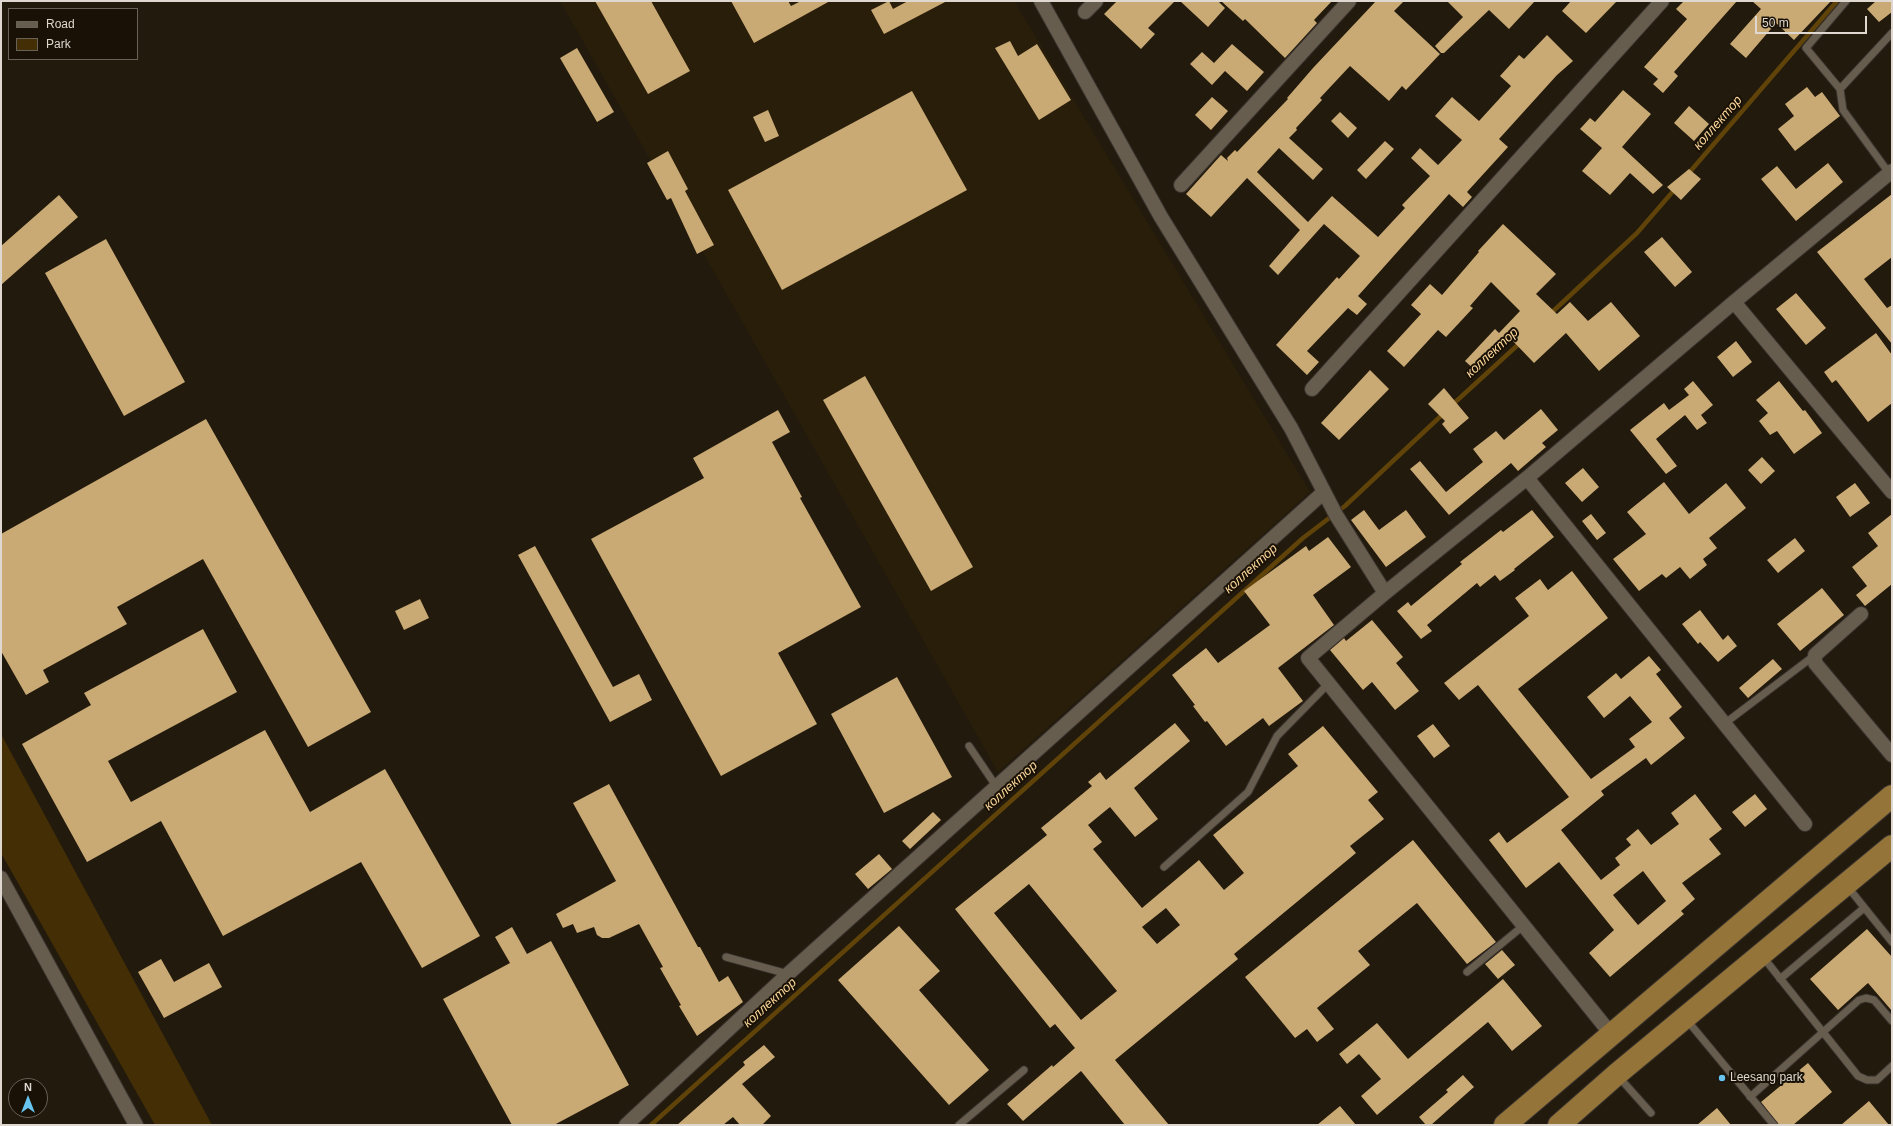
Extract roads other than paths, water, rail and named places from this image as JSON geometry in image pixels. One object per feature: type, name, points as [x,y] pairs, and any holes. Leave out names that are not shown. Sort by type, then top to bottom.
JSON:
[{"type":"highway","points":[[1505,1125],[1892,796]]},
{"type":"highway","points":[[1559,1125],[1616,1074],[1761,956],[1892,846]]},
{"type":"street","points":[[1042,1],[1161,217],[1291,428],[1336,515],[1385,593]]},
{"type":"street","points":[[1085,12],[1096,1]]},
{"type":"street","points":[[1181,185],[1350,1]]},
{"type":"street","points":[[1312,389],[1662,1]]},
{"type":"street","points":[[1611,1034],[1308,658],[1385,593],[1527,478],[1734,302],[1891,172]]},
{"type":"street","points":[[1734,302],[1892,492]]},
{"type":"street","points":[[1527,478],[1805,824]]},
{"type":"street","points":[[626,1125],[788,974],[996,786],[1325,495]]},
{"type":"street","points":[[1862,614],[1815,655],[1815,663],[1892,755]]},
{"type":"street","points":[[1,878],[136,1125]]},
{"type":"lane","points":[[1846,1],[1806,48],[1840,89],[1843,110],[1891,172]]},
{"type":"lane","points":[[1840,89],[1892,33]]},
{"type":"lane","points":[[1724,724],[1815,655]]},
{"type":"lane","points":[[1164,867],[1248,792],[1278,736],[1329,683]]},
{"type":"lane","points":[[969,746],[996,786]]},
{"type":"lane","points":[[1846,885],[1892,942]]},
{"type":"lane","points":[[1780,979],[1864,908]]},
{"type":"lane","points":[[1467,972],[1523,926]]},
{"type":"lane","points":[[1761,956],[1858,1076],[1867,1080],[1877,1080],[1892,1066]]},
{"type":"lane","points":[[726,958],[788,974]]},
{"type":"lane","points":[[1750,1097],[1859,1000],[1866,998],[1874,1000],[1892,1021]]},
{"type":"lane","points":[[1685,1018],[1774,1125]]},
{"type":"lane","points":[[959,1125],[1024,1070]]},
{"type":"lane","points":[[1616,1074],[1651,1113]]},
{"type":"waterway","name":"коллектор","points":[[1688,174],[1837,1]]},
{"type":"waterway","name":"коллектор","points":[[1549,315],[1637,233],[1675,189]]},
{"type":"waterway","name":"коллектор","points":[[1451,406],[1521,342]]},
{"type":"waterway","name":"коллектор","points":[[651,1125],[1303,538],[1345,506],[1444,413]]},
{"type":"place","name":"Leesang park","points":[[1722,1078]]}]
